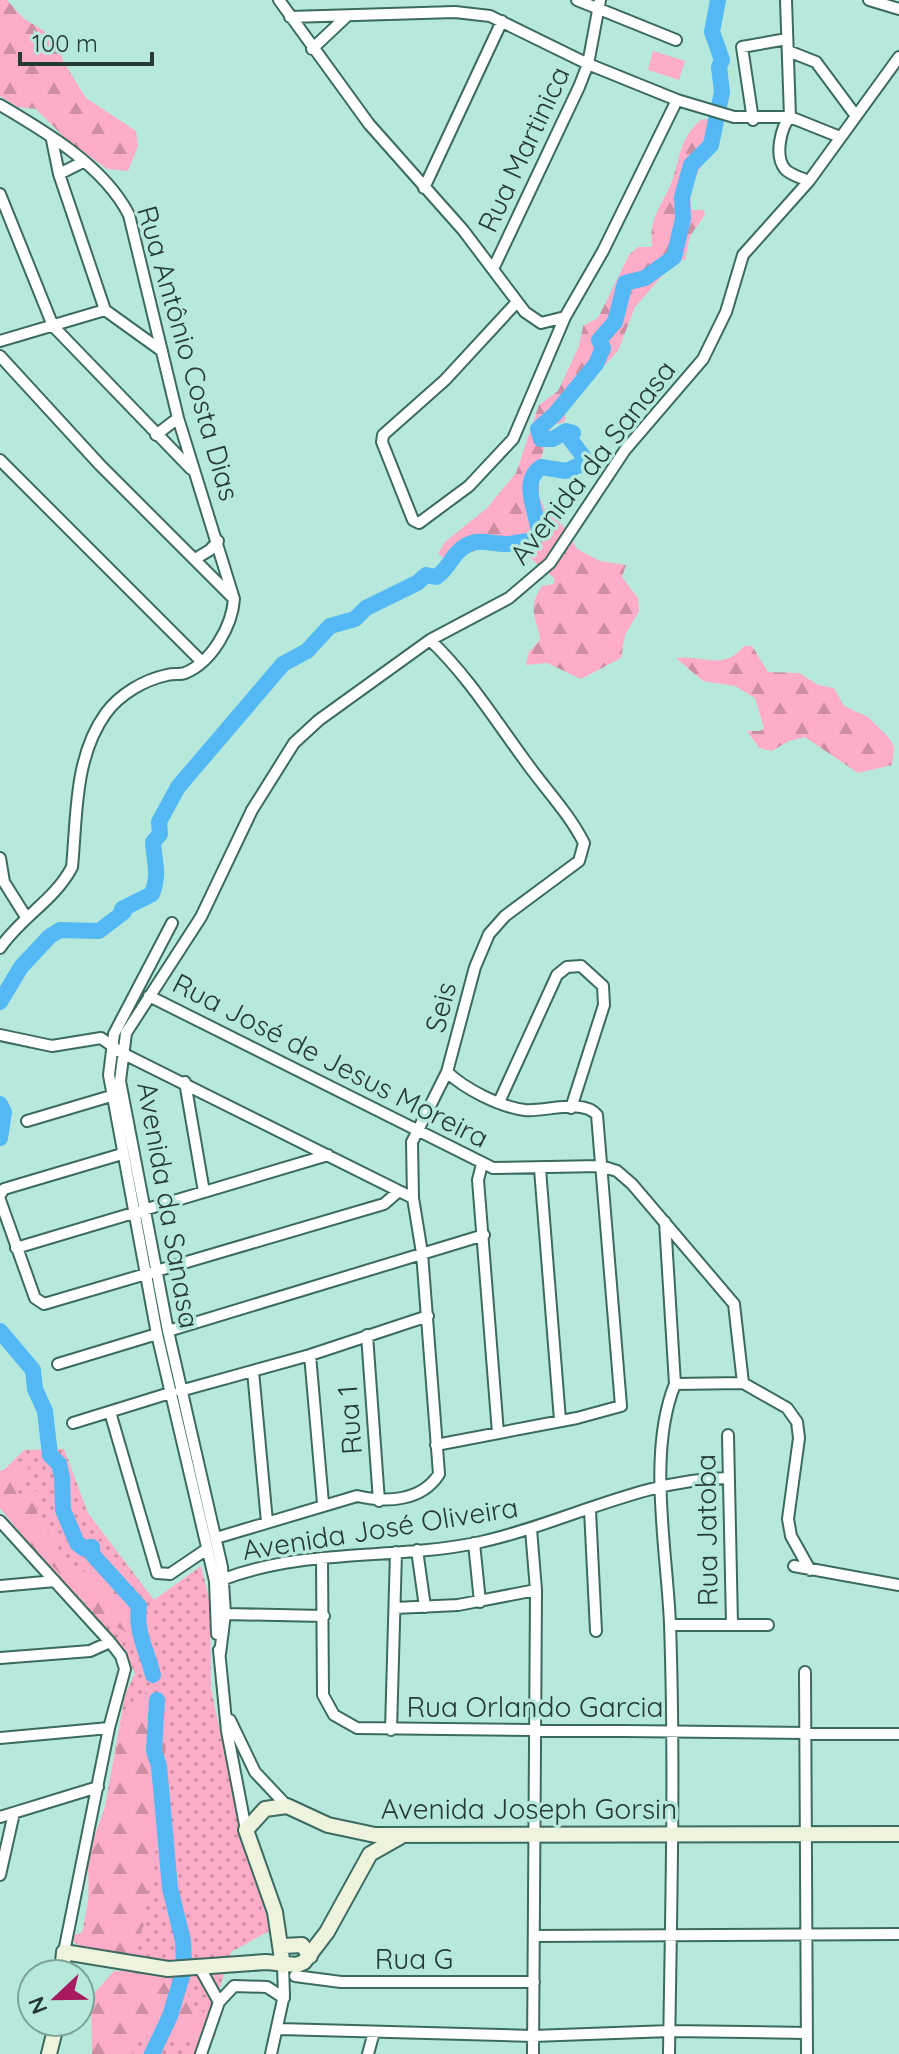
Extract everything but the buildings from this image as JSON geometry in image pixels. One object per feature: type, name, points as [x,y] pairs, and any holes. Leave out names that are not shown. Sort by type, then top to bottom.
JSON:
[{"type":"street","points":[[279,0],[312,49],[424,188],[463,230],[517,302],[541,323],[565,317]]},
{"type":"street","points":[[379,0],[380,14]]},
{"type":"street","points":[[577,0],[599,5],[676,40]]},
{"type":"street","points":[[786,0],[790,117],[782,131],[781,162],[787,171],[809,181]]},
{"type":"street","points":[[869,0],[899,9]]},
{"type":"street","name":"Rua Martinica","points":[[493,269],[588,64],[599,5]]},
{"type":"street","points":[[290,17],[380,14],[455,6],[502,21],[588,64],[677,100],[753,120],[790,117],[840,137]]},
{"type":"street","points":[[312,49],[347,16]]},
{"type":"street","points":[[424,188],[502,21]]},
{"type":"street","points":[[753,120],[742,47],[787,39]]},
{"type":"street","points":[[788,51],[816,62],[856,116]]},
{"type":"street","name":"Avenida da Sanasa","points":[[220,1654],[215,1581],[162,1332],[151,1274],[146,1212],[120,1081],[126,1033],[201,917],[252,810],[294,743],[319,720],[430,640],[509,598],[550,563],[625,450],[703,359],[726,312],[743,255],[809,181],[899,57]]},
{"type":"street","points":[[517,302],[445,380],[386,428],[382,442],[413,520],[423,522],[469,486],[513,439],[565,317],[629,202],[677,100]]},
{"type":"street","name":"Rua Antônio Costa Dias","points":[[0,105],[83,162],[109,184],[129,215],[178,418],[234,599]]},
{"type":"street","points":[[52,140],[59,174],[105,310],[162,351]]},
{"type":"street","points":[[59,174],[83,162]]},
{"type":"street","points":[[0,194],[53,326],[194,472]]},
{"type":"street","points":[[0,341],[105,310]]},
{"type":"street","points":[[0,356],[100,465],[234,599],[228,625],[202,662],[182,675],[171,674],[137,687],[122,696],[107,712],[91,737],[83,760],[72,867],[48,900],[26,917],[0,948]]},
{"type":"street","points":[[156,435],[178,418]]},
{"type":"street","points":[[0,460],[202,662]]},
{"type":"street","points":[[195,559],[218,541]]},
{"type":"street","name":"Seis","points":[[416,1131],[447,1072],[489,934],[579,861],[584,843],[568,812],[528,766],[461,669],[430,640]]},
{"type":"street","points":[[0,858],[4,882],[26,917]]},
{"type":"street","name":"Avenida da Sanasa","points":[[151,1274],[133,1215],[111,1096],[112,1047],[119,1022],[172,923]]},
{"type":"street","points":[[499,1102],[557,975],[561,969],[581,966],[603,986],[604,1005],[571,1108]]},
{"type":"street","name":"Rua José de Jesus Moreira","points":[[149,996],[482,1164],[506,1170],[601,1166]]},
{"type":"street","points":[[0,1035],[52,1046],[101,1038],[122,1053],[413,1198]]},
{"type":"street","points":[[436,1445],[621,1406],[597,1115],[589,1108],[524,1110],[499,1102],[447,1072]]},
{"type":"street","points":[[185,1082],[204,1192]]},
{"type":"street","points":[[27,1121],[111,1096]]},
{"type":"street","points":[[216,1538],[323,1503],[357,1496],[379,1501],[419,1494],[432,1485],[439,1474],[428,1316],[410,1154],[416,1131]]},
{"type":"street","points":[[122,1154],[1,1195],[35,1298],[44,1304],[384,1204],[399,1191]]},
{"type":"street","points":[[16,1248],[146,1212],[328,1155]]},
{"type":"street","points":[[482,1164],[478,1180],[498,1433]]},
{"type":"street","points":[[601,1166],[617,1171],[632,1184],[734,1304],[743,1383]]},
{"type":"street","points":[[540,1169],[560,1420]]},
{"type":"street","points":[[665,1222],[671,1393],[663,1425],[662,1486],[670,1625],[669,2054]]},
{"type":"street","points":[[58,1364],[484,1235]]},
{"type":"street","points":[[73,1423],[310,1355],[428,1316]]},
{"type":"street","name":"Rua 1","points":[[367,1335],[379,1501]]},
{"type":"street","points":[[310,1355],[323,1503]]},
{"type":"street","points":[[253,1371],[267,1522]]},
{"type":"street","points":[[671,1393],[743,1383],[787,1408],[797,1422],[799,1438],[788,1519],[791,1536],[810,1570]]},
{"type":"street","name":"Avenida da Sanasa","points":[[175,1392],[216,1538],[224,1579],[225,1614],[220,1654]]},
{"type":"street","points":[[110,1412],[157,1573],[170,1574],[207,1549]]},
{"type":"street","name":"Rua Jatoba","points":[[728,1435],[732,1624]]},
{"type":"street","name":"Avenida José Oliveira","points":[[224,1579],[248,1570],[347,1553],[396,1552],[474,1543],[531,1529],[662,1486],[693,1479],[728,1478]]},
{"type":"street","points":[[590,1510],[596,1631]]},
{"type":"street","points":[[0,1521],[110,1642],[121,1656],[125,1669],[109,1728],[63,1958]]},
{"type":"street","points":[[531,1529],[536,1590],[533,2054]]},
{"type":"street","points":[[474,1543],[480,1602]]},
{"type":"street","points":[[417,1550],[425,1607]]},
{"type":"street","points":[[391,1730],[396,1552]]},
{"type":"street","name":"Rua Orlando Garcia","points":[[322,1558],[323,1695],[327,1706],[343,1722],[357,1728],[899,1734]]},
{"type":"street","points":[[794,1566],[899,1585]]},
{"type":"street","points":[[0,1586],[55,1581]]},
{"type":"street","points":[[395,1608],[480,1602],[536,1590]]},
{"type":"street","points":[[225,1614],[324,1616]]},
{"type":"street","points":[[670,1625],[768,1625]]},
{"type":"street","points":[[0,1658],[90,1651],[110,1642]]},
{"type":"street","points":[[220,1654],[223,1704],[246,1830],[283,1946],[284,1997],[271,2054]]},
{"type":"street","points":[[805,1672],[807,2054]]},
{"type":"street","name":"Avenida Joseph Gorsin","points":[[223,1704],[248,1759],[287,1806],[328,1825],[375,1835],[899,1834]]},
{"type":"street","points":[[0,1738],[109,1728]]},
{"type":"street","points":[[234,1763],[248,1759]]},
{"type":"street","points":[[0,1817],[98,1787]]},
{"type":"street","points":[[246,1830],[265,1809],[287,1806]]},
{"type":"street","points":[[0,1875],[14,1813]]},
{"type":"street","points":[[0,1826],[8,1838]]},
{"type":"street","points":[[346,1829],[361,1845],[362,1865]]},
{"type":"street","points":[[284,1997],[339,1912],[362,1865],[378,1847],[412,1834]]},
{"type":"street","points":[[534,1936],[899,1934]]},
{"type":"street","points":[[266,1962],[283,1946],[302,1945],[307,1959]]},
{"type":"street","points":[[64,1952],[168,1969],[266,1962],[283,1966],[307,1959]]},
{"type":"street","points":[[196,1968],[219,2002]]},
{"type":"street","name":"Rua G","points":[[295,1976],[341,1982],[534,1982]]},
{"type":"street","points":[[201,2054],[219,2002],[227,1991],[240,1985],[267,1987],[284,1997]]},
{"type":"street","points":[[279,2029],[533,2036],[670,2031],[807,2033]]},
{"type":"street","points":[[368,2054],[374,2032]]},
{"type":"green space","points":[[0,0],[7,0],[23,18],[60,41],[62,59],[86,98],[136,131],[138,146],[128,171],[107,169],[66,139],[36,109],[18,107],[0,96]]},
{"type":"green space","points":[[653,51],[685,61],[679,80],[648,70]]},
{"type":"green space","points":[[707,119],[715,126],[713,138],[695,180],[691,200],[692,210],[704,210],[705,215],[690,236],[685,260],[676,260],[635,307],[618,351],[565,408],[565,422],[552,425],[538,467],[539,496],[544,508],[564,527],[577,549],[600,561],[626,565],[622,577],[638,598],[639,611],[625,635],[621,658],[581,679],[547,663],[526,665],[529,652],[540,640],[534,613],[537,594],[542,586],[554,584],[554,578],[522,551],[492,544],[449,561],[438,554],[445,542],[487,508],[516,473],[539,405],[558,391],[579,346],[583,326],[598,318],[629,255],[638,247],[652,247],[654,219],[672,181],[688,134],[701,120]]},
{"type":"green space","points":[[744,646],[752,646],[768,672],[799,673],[818,685],[834,688],[844,706],[868,717],[890,739],[894,748],[892,765],[858,773],[805,737],[789,741],[772,751],[759,748],[747,731],[764,728],[755,698],[735,686],[703,681],[676,658],[721,660],[736,654]]},
{"type":"green space","points":[[64,1449],[88,1513],[154,1600],[201,1566],[210,1602],[211,1688],[242,1838],[271,1930],[231,1952],[199,2054],[95,2054],[128,1953],[81,1940],[125,1695],[135,1673],[114,1637],[25,1536],[0,1474],[24,1450]]},
{"type":"green space","points":[[21,1462],[29,1467],[17,1487],[17,1494],[24,1497],[42,1488],[38,1515],[65,1559],[77,1568],[127,1585],[145,1603],[150,1620],[139,1646],[123,1630],[92,1617],[89,1611],[91,1599],[77,1582],[66,1579],[29,1544],[0,1508],[0,1471]]},
{"type":"green space","points":[[146,1693],[159,1698],[167,1718],[161,1836],[151,1864],[144,1925],[129,1951],[121,1957],[93,1953],[66,1938],[81,1933],[89,1926],[88,1853],[111,1792],[116,1749],[126,1712],[135,1698]]},
{"type":"green space","points":[[114,1971],[152,1973],[185,1984],[194,2015],[204,2012],[214,2001],[216,2036],[199,2042],[170,2041],[156,2054],[144,2054],[150,2039],[145,2035],[139,2038],[132,2054],[92,2054],[92,2038],[96,2038],[96,1991]]},
{"type":"waterway","points":[[0,1002],[21,967],[50,936],[60,930],[99,931],[124,912],[122,909],[152,894],[156,874],[153,842],[160,834],[159,822],[178,787],[283,664],[307,651],[330,626],[355,619],[366,608],[417,583],[426,575],[436,577],[463,547],[475,542],[506,544],[532,541],[539,532],[530,488],[535,473],[541,467],[566,471],[582,464],[583,456],[570,439],[573,433],[566,431],[553,439],[541,439],[538,429],[555,414],[596,364],[603,348],[599,340],[615,322],[625,283],[645,278],[674,257],[683,219],[682,197],[691,165],[711,145],[722,92],[719,67],[722,60],[712,32],[718,0]]},
{"type":"waterway","points":[[0,1104],[4,1112],[0,1138]]},
{"type":"waterway","points":[[0,1331],[33,1370],[35,1389],[45,1411],[50,1455],[59,1464],[62,1477],[63,1510],[77,1543],[83,1548],[92,1547],[92,1554],[139,1606],[140,1632],[153,1675]]},
{"type":"waterway","points":[[157,1700],[154,1751],[159,1766],[170,1888],[183,1941],[184,1964]]},
{"type":"waterway","points":[[152,2054],[170,2016],[182,1976]]}]
